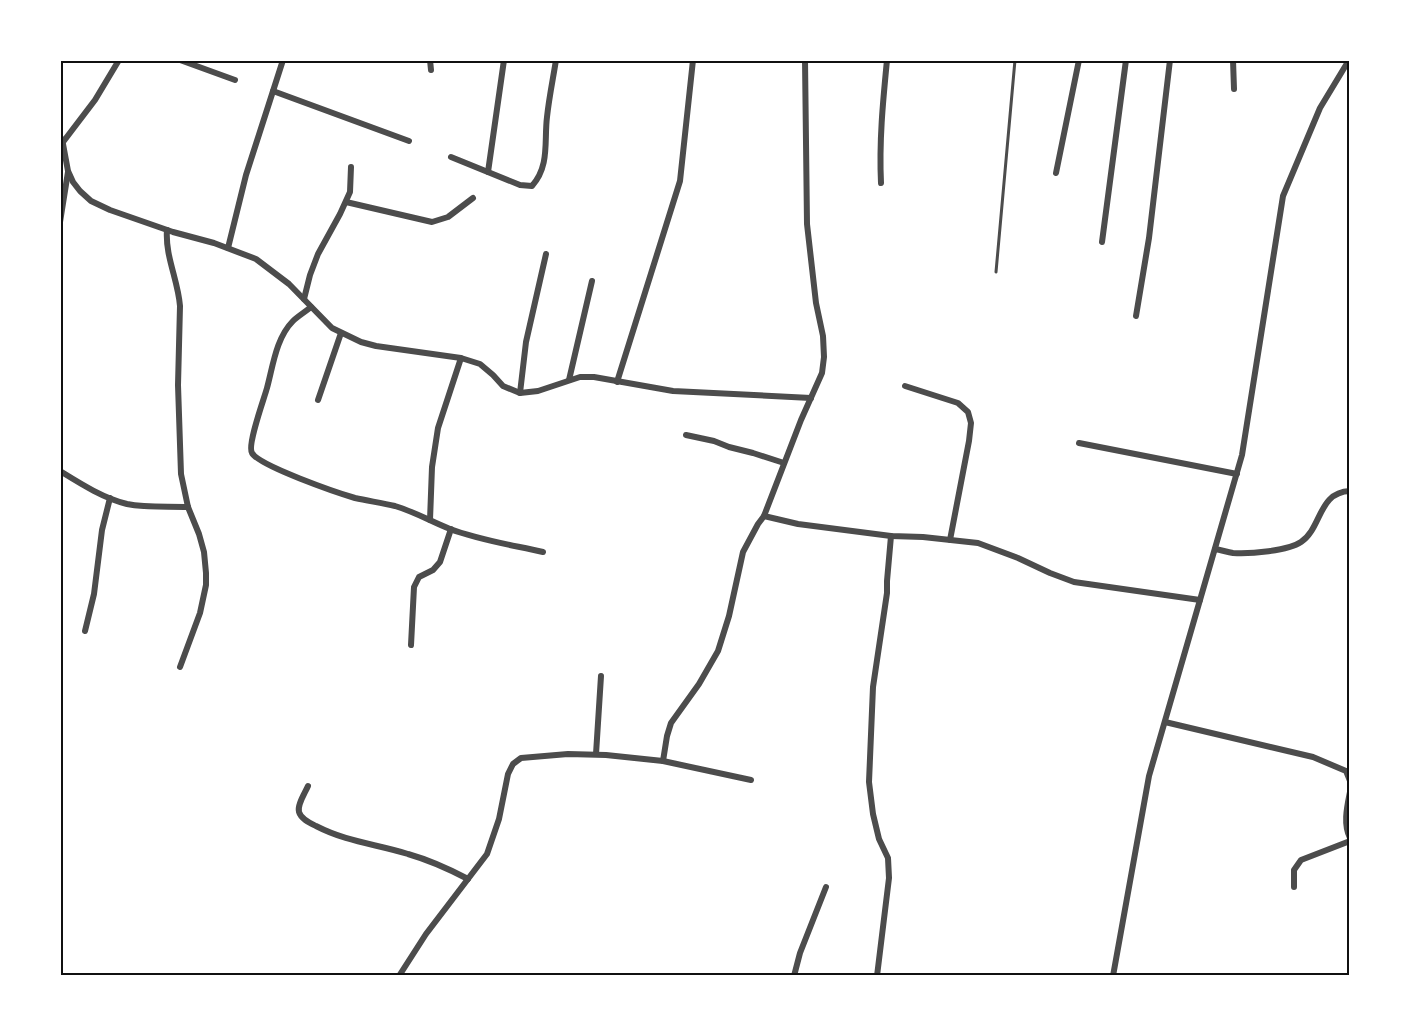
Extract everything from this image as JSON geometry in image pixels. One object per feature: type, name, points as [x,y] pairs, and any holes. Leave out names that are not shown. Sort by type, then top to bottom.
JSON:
[{"type":"street","points":[[61,145],[95,100],[119,60]]},
{"type":"street","points":[[180,60],[235,80]]},
{"type":"street","points":[[228,248],[246,175],[284,60]]},
{"type":"street","points":[[430,60],[431,70]]},
{"type":"street","points":[[488,172],[504,60]]},
{"type":"street","points":[[451,157],[526,186],[532,186],[537,181],[545,157],[546,121],[556,60]]},
{"type":"street","points":[[617,382],[680,181],[693,60]]},
{"type":"street","points":[[663,761],[665,742],[671,723],[699,684],[718,651],[729,616],[743,552],[764,516],[822,373],[823,336],[813,282],[807,224],[805,60]]},
{"type":"street","points":[[881,183],[880,129],[887,60]]},
{"type":"street","points":[[1056,173],[1079,60]]},
{"type":"street","points":[[1102,242],[1126,60]]},
{"type":"street","points":[[1136,316],[1149,238],[1170,60]]},
{"type":"street","points":[[1233,60],[1234,89]]},
{"type":"street","points":[[1113,976],[1149,776],[1244,443],[1283,196],[1320,108],[1349,60]]},
{"type":"street","points":[[273,92],[409,141]]},
{"type":"street","points":[[60,136],[68,171],[73,182],[91,201],[110,210],[167,230],[214,243],[256,259],[290,284],[332,328],[361,342],[460,358],[480,364],[503,386],[520,393],[538,391],[580,377],[594,377],[673,391],[810,398]]},
{"type":"street","points":[[304,299],[318,254],[350,192],[351,167]]},
{"type":"street","points":[[60,222],[68,171]]},
{"type":"street","points":[[346,202],[432,222],[448,217],[473,198]]},
{"type":"street","points":[[167,230],[167,247],[180,306],[178,385],[182,474],[188,507],[204,552],[206,585],[200,613],[180,668]]},
{"type":"street","points":[[520,393],[526,342],[546,254]]},
{"type":"street","points":[[569,380],[592,281]]},
{"type":"street","points":[[311,307],[294,320],[284,332],[250,442],[252,455],[308,482],[416,513],[451,529],[543,552]]},
{"type":"street","points":[[318,400],[341,333]]},
{"type":"street","points":[[430,520],[432,467],[438,429],[460,358]]},
{"type":"street","points":[[905,386],[958,403],[968,412],[971,423],[969,441],[950,540]]},
{"type":"street","points":[[686,435],[714,441],[784,463]]},
{"type":"street","points":[[1078,443],[1237,474]]},
{"type":"street","points":[[60,471],[91,490],[127,504],[188,507]]},
{"type":"street","points":[[1215,549],[1234,553],[1290,548],[1302,542],[1310,534],[1323,508],[1333,495],[1350,491]]},
{"type":"street","points":[[85,631],[94,594],[102,530],[110,498]]},
{"type":"street","points":[[764,516],[798,524],[891,536],[978,543],[1074,582],[1200,600]]},
{"type":"street","points":[[411,645],[414,587],[419,577],[433,570],[440,562],[451,529]]},
{"type":"street","points":[[877,976],[889,878],[888,858],[879,839],[873,814],[870,782],[873,687],[887,593],[891,536]]},
{"type":"street","points":[[596,754],[601,676]]},
{"type":"street","points":[[1165,722],[1313,757],[1346,771],[1350,781]]},
{"type":"street","points":[[399,976],[426,934],[487,854],[499,819],[508,774],[513,764],[521,758],[596,754],[663,761],[751,780]]},
{"type":"street","points":[[308,786],[299,812],[308,822],[351,841],[428,861],[468,879]]},
{"type":"street","points":[[1294,887],[1294,870],[1301,860],[1350,839],[1346,820],[1350,792]]},
{"type":"street","points":[[795,976],[800,953],[826,887]]},
{"type":"lane","points":[[996,273],[1015,60]]}]
